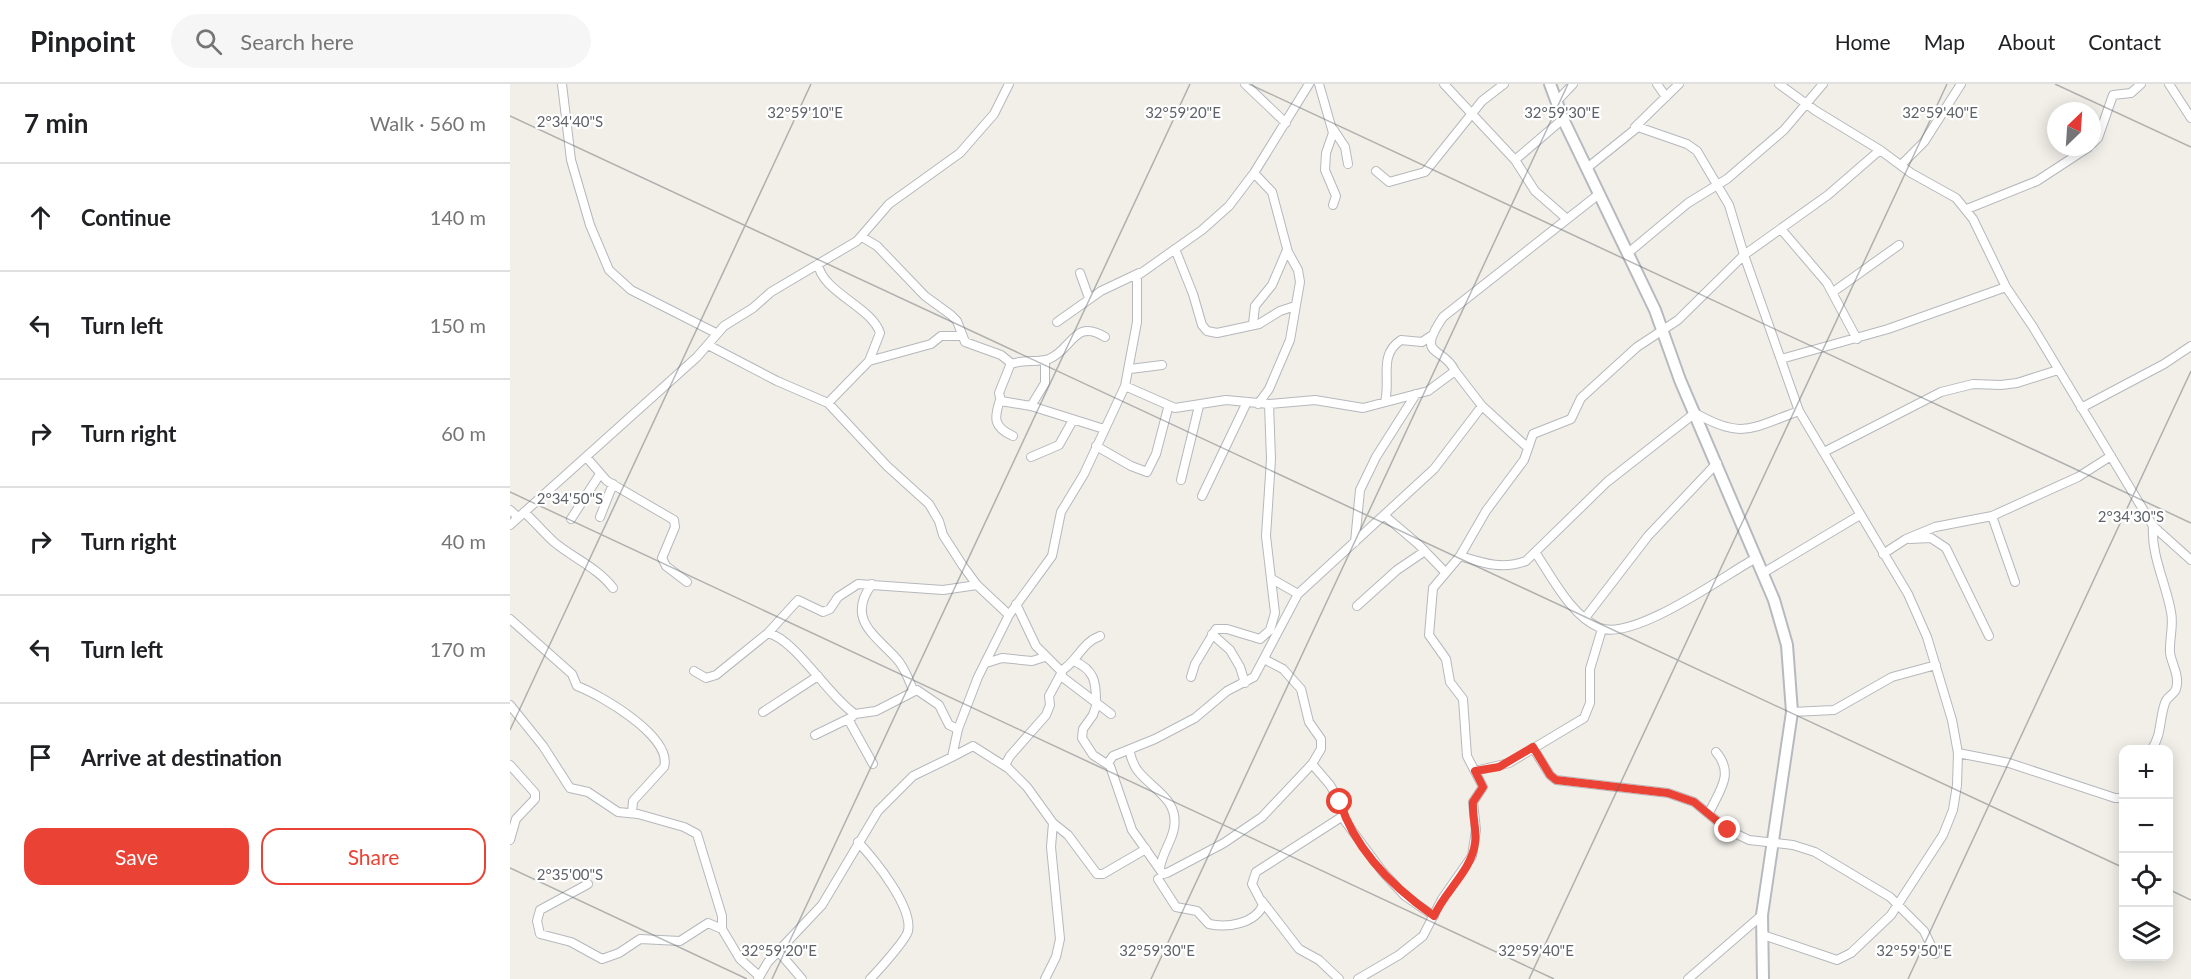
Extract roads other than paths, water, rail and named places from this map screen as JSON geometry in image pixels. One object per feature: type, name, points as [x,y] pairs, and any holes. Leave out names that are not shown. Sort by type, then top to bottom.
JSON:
[{"type":"street","points":[[562,84],[571,160],[590,225],[607,267],[631,290],[716,333]]},
{"type":"street","points":[[510,525],[587,458],[708,345],[716,333],[753,308],[771,292],[862,237],[889,204],[960,153],[994,114],[1009,84]]},
{"type":"street","points":[[1245,84],[1286,123]]},
{"type":"street","points":[[1057,322],[1089,298],[1139,273],[1219,217],[1254,173],[1309,84]]},
{"type":"street","points":[[1319,84],[1324,109],[1332,128],[1345,147],[1348,164]]},
{"type":"street","points":[[1444,84],[1515,160],[1535,191],[1567,219]]},
{"type":"street","points":[[1376,171],[1389,182],[1422,173],[1454,139],[1482,100],[1504,84]]},
{"type":"street","points":[[1550,84],[1563,119],[1628,253],[1662,330],[1763,573],[1785,635],[1792,712],[1762,915],[1763,979]]},
{"type":"street","points":[[1556,102],[1573,84]]},
{"type":"street","points":[[1657,84],[1666,97]]},
{"type":"street","points":[[1587,168],[1634,128],[1679,84]]},
{"type":"street","points":[[1779,84],[1807,105],[1946,191],[1967,209],[2006,287],[2153,526],[2191,560]]},
{"type":"street","points":[[1628,253],[1688,203],[1716,187],[1784,130],[1823,84]]},
{"type":"street","points":[[1902,165],[1924,142],[1961,84]]},
{"type":"street","points":[[2101,129],[2113,95],[2131,93],[2141,84]]},
{"type":"street","points":[[2169,84],[2191,118]]},
{"type":"street","points":[[1515,160],[1563,119]]},
{"type":"street","points":[[1332,128],[1325,164],[1326,174],[1336,196],[1333,205]]},
{"type":"street","points":[[1634,128],[1646,128],[1692,147],[1704,159],[1716,187],[1729,205],[1743,255],[1799,411],[1908,594],[1936,665],[1959,753],[1956,799],[1950,819],[1934,851],[1899,905],[1843,959],[1831,959],[1762,935]]},
{"type":"street","points":[[1358,979],[1414,945],[1472,856],[1475,845],[1476,818],[1473,802],[1483,787],[1465,749],[1466,721],[1463,699],[1450,682],[1446,659],[1429,636],[1432,594],[1445,572],[1460,556],[1486,511],[1524,460],[1527,447],[1536,431],[1571,418],[1578,401],[1637,346],[1689,311],[1743,255],[1828,195],[1881,150]]},
{"type":"street","points":[[1967,209],[2037,181],[2075,156]]},
{"type":"street","points":[[1254,173],[1272,192],[1287,250],[1300,276],[1290,340],[1269,389],[1258,404]]},
{"type":"street","points":[[1385,402],[1389,387],[1386,358],[1390,349],[1401,340],[1422,342],[1431,336],[1443,317],[1458,304],[1599,194]]},
{"type":"street","points":[[1781,229],[1833,292],[1857,339]]},
{"type":"street","points":[[862,237],[877,246],[925,296],[957,321],[965,342],[1001,355],[1011,364]]},
{"type":"street","points":[[1833,292],[1899,244]]},
{"type":"street","points":[[1175,249],[1193,294],[1202,325],[1207,331],[1217,333],[1253,324],[1295,306]]},
{"type":"street","points":[[1253,324],[1255,306],[1272,285],[1287,250]]},
{"type":"street","points":[[818,264],[823,277],[879,329],[880,333],[869,362],[828,403]]},
{"type":"street","points":[[1080,273],[1089,298]]},
{"type":"street","points":[[952,757],[958,729],[986,663],[1009,615],[1052,556],[1061,512],[1084,474],[1125,386],[1130,369],[1138,308],[1135,284],[1139,273]]},
{"type":"street","points":[[1781,359],[1857,339],[2006,287]]},
{"type":"street","points":[[1011,364],[1027,359],[1045,360],[1086,331],[1092,330],[1105,337]]},
{"type":"street","points":[[869,362],[934,343],[941,336],[961,336]]},
{"type":"street","points":[[1431,336],[1431,343],[1437,354],[1450,363],[1482,406],[1527,447]]},
{"type":"street","points":[[708,345],[777,381],[828,403],[875,454],[929,504],[949,546],[977,585],[1009,615]]},
{"type":"street","points":[[2081,408],[2164,364],[2191,346]]},
{"type":"street","points":[[1030,406],[1045,383],[1045,360]]},
{"type":"street","points":[[1011,364],[999,393],[996,424],[1013,436]]},
{"type":"street","points":[[1130,369],[1161,365]]},
{"type":"street","points":[[1125,386],[1135,389],[1168,408],[1199,406],[1216,401],[1269,404],[1316,400],[1363,408],[1433,389],[1455,370]]},
{"type":"street","points":[[1824,452],[1941,392],[1973,384],[2017,383],[2058,370]]},
{"type":"street","points":[[1355,542],[1360,490],[1376,457],[1416,394]]},
{"type":"street","points":[[1000,400],[1030,406],[1104,429]]},
{"type":"street","points":[[1202,496],[1247,402]]},
{"type":"street","points":[[1191,677],[1195,664],[1216,629],[1221,628],[1260,639],[1265,635],[1275,613],[1266,536],[1271,459],[1269,404]]},
{"type":"street","points":[[1181,480],[1199,406]]},
{"type":"street","points":[[1108,763],[1113,756],[1195,718],[1227,691],[1254,677],[1298,594],[1385,516],[1444,458],[1482,406]]},
{"type":"street","points":[[1096,446],[1131,466],[1147,472],[1156,454],[1168,408]]},
{"type":"street","points":[[1695,412],[1723,427],[1742,430],[1799,411]]},
{"type":"street","points":[[1460,556],[1498,566],[1513,566],[1526,561],[1607,482],[1695,412]]},
{"type":"street","points":[[1031,457],[1059,445],[1073,420]]},
{"type":"street","points":[[1883,554],[1906,539],[1935,527],[1992,516],[2078,477],[2111,456]]},
{"type":"street","points":[[587,458],[600,474],[614,484],[674,520],[675,527],[662,558],[666,566],[687,582]]},
{"type":"street","points":[[1585,618],[1648,536],[1718,463]]},
{"type":"street","points":[[571,519],[600,474]]},
{"type":"street","points":[[600,517],[614,484]]},
{"type":"street","points":[[510,510],[544,530],[552,540],[602,575],[613,588]]},
{"type":"street","points":[[1763,573],[1860,515]]},
{"type":"street","points":[[1385,516],[1445,572]]},
{"type":"street","points":[[1992,516],[2014,582]]},
{"type":"street","points":[[2153,526],[2154,550],[2171,609],[2173,627],[2170,653],[2177,681],[2173,695],[2165,702],[2158,726],[2159,737],[2154,745]]},
{"type":"street","points":[[1906,539],[1931,538],[1946,548],[1989,636]]},
{"type":"street","points":[[1357,606],[1397,570],[1425,551]]},
{"type":"street","points":[[1535,552],[1561,592],[1585,618],[1602,628],[1625,626],[1662,614],[1756,558]]},
{"type":"street","points":[[1272,579],[1298,594]]},
{"type":"street","points":[[694,671],[706,678],[716,675],[768,633],[798,600],[823,612],[850,588],[858,584],[943,590],[977,585]]},
{"type":"street","points":[[872,584],[866,591],[862,608],[866,625],[876,640],[896,657],[913,690]]},
{"type":"street","points":[[1016,604],[1036,646],[1045,657],[1111,714]]},
{"type":"street","points":[[510,620],[572,674],[577,686],[595,694],[645,728],[663,752],[664,767],[636,796],[631,806],[632,813]]},
{"type":"street","points":[[1475,771],[1499,767],[1562,729],[1579,723],[1588,711],[1590,669],[1602,628]]},
{"type":"street","points":[[768,633],[785,641],[847,709],[855,714]]},
{"type":"street","points":[[1212,634],[1230,650],[1240,667],[1245,683]]},
{"type":"street","points":[[1006,767],[1010,756],[1046,715],[1050,705],[1049,696],[1061,673],[1074,661],[1086,643],[1100,636]]},
{"type":"street","points":[[986,663],[1013,658],[1032,661],[1045,657]]},
{"type":"street","points":[[1074,661],[1084,666],[1094,676],[1096,702],[1093,715],[1083,729],[1083,738],[1094,755],[1108,763],[1132,830],[1163,874],[1171,872],[1246,829],[1262,817],[1312,764],[1322,744],[1309,722],[1301,689],[1283,669],[1264,659]]},
{"type":"street","points":[[1792,712],[1834,710],[1892,677],[1936,665]]},
{"type":"street","points":[[763,712],[818,676]]},
{"type":"street","points":[[815,735],[855,714],[876,711],[913,690],[921,691],[939,705],[949,725],[958,729]]},
{"type":"street","points":[[510,705],[543,747],[570,788],[588,792],[612,810],[684,827],[697,834],[722,916],[722,929],[740,959],[758,977],[778,951],[822,905],[839,880],[873,818],[905,782],[973,746],[1006,767],[1027,788],[1053,823],[1068,835],[1097,874],[1103,874],[1146,849]]},
{"type":"street","points":[[848,719],[873,764]]},
{"type":"street","points":[[1533,747],[1550,775],[1556,780],[1668,793],[1694,802],[1734,833],[1749,840],[1815,852],[1881,891],[1899,905],[1924,931],[1935,954]]},
{"type":"street","points":[[1129,750],[1137,770],[1164,794],[1173,818],[1174,829],[1164,849],[1160,869]]},
{"type":"street","points":[[1709,813],[1726,772],[1725,763],[1716,752]]},
{"type":"street","points":[[1959,753],[1992,758],[2119,797]]},
{"type":"street","points":[[1312,764],[1330,785],[1340,802],[1343,816],[1396,888],[1434,916]]},
{"type":"street","points":[[510,765],[535,794],[535,799],[516,819],[510,840]]},
{"type":"street","points":[[1339,979],[1319,960],[1296,946],[1261,900],[1252,884],[1256,872],[1343,816]]},
{"type":"street","points":[[1045,979],[1056,957],[1060,939],[1051,847],[1053,823]]},
{"type":"street","points":[[858,842],[877,863],[908,916],[905,938],[870,979]]},
{"type":"street","points":[[1158,879],[1176,907],[1197,911],[1212,925],[1245,922],[1261,910],[1261,900]]},
{"type":"street","points":[[588,884],[540,910],[537,921],[540,934],[571,942],[602,959],[619,953],[640,939],[675,943],[705,924],[722,929]]},
{"type":"street","points":[[1688,979],[1762,915]]},
{"type":"street","points":[[778,951],[802,979]]}]
